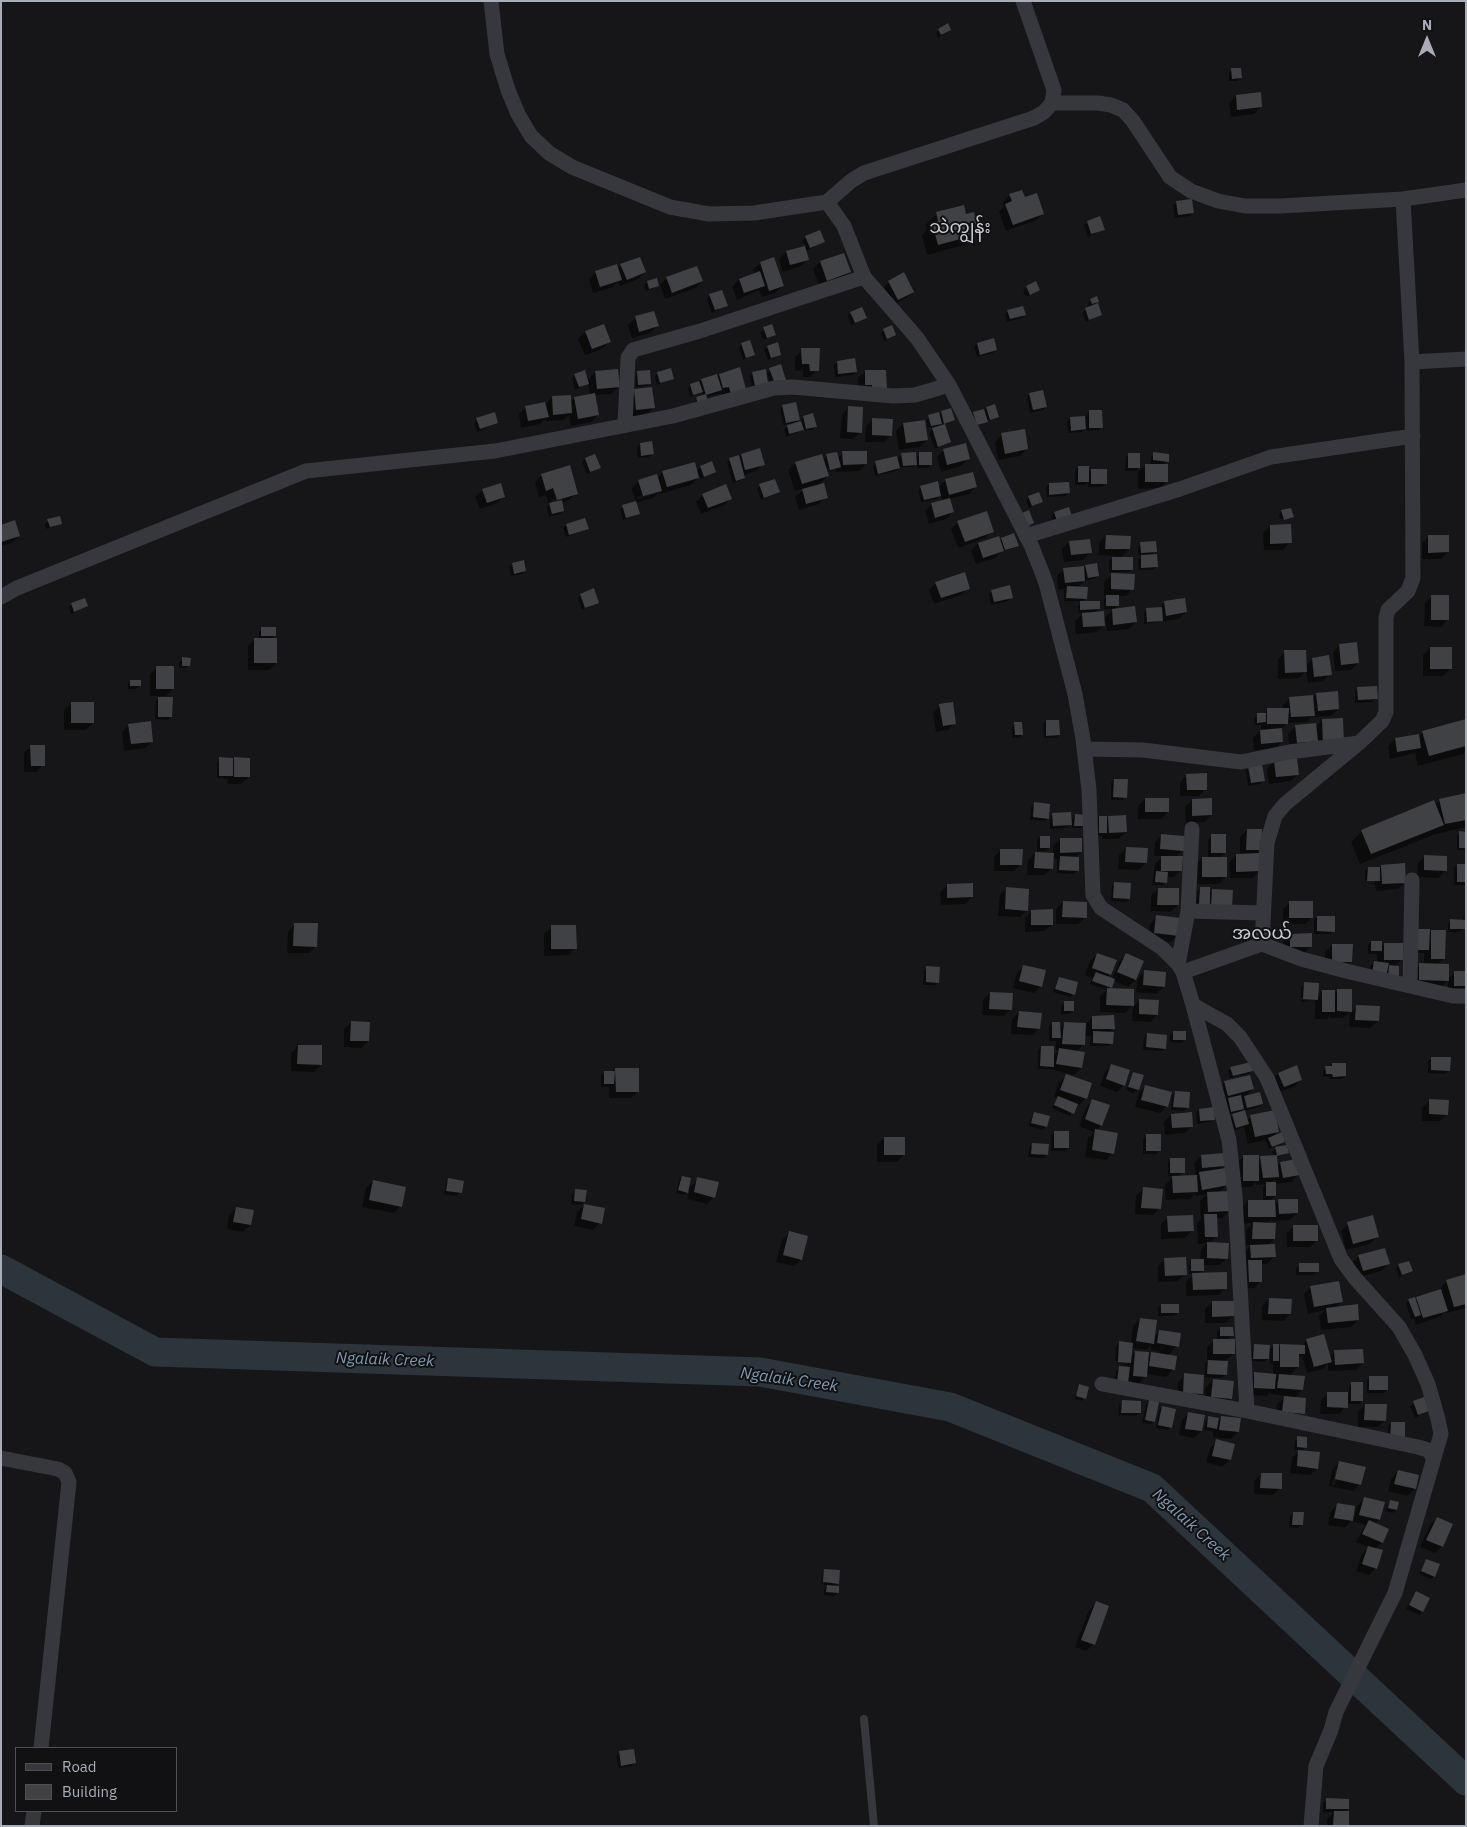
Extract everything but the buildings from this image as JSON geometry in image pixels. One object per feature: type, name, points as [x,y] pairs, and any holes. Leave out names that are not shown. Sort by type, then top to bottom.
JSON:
[{"type":"street","points":[[491,1],[497,54],[508,90],[518,114],[531,136],[548,153],[572,167],[670,207],[709,214],[754,213],[827,202],[851,181],[864,174],[1034,118],[1052,103],[1098,103],[1111,105],[1123,110],[1142,134],[1156,159],[1170,177],[1191,192],[1218,201],[1245,206],[1280,206],[1403,199],[1466,190]]},
{"type":"street","points":[[1023,1],[1054,90],[1052,103]]},
{"type":"street","points":[[1262,944],[1267,843],[1275,816],[1285,804],[1359,743],[1382,721],[1386,712],[1386,618],[1388,610],[1408,591],[1413,578],[1412,362],[1403,199]]},
{"type":"street","points":[[827,202],[844,226],[864,277],[917,338],[949,385],[1026,536],[1049,593],[1074,694],[1084,749],[1089,790],[1093,895],[1101,908],[1162,948],[1180,968],[1193,1005],[1229,1140],[1235,1196],[1247,1411]]},
{"type":"street","points":[[626,425],[628,358],[633,350],[700,332],[864,277]]},
{"type":"street","points":[[1412,362],[1466,359]]},
{"type":"street","points":[[1,597],[18,588],[306,471],[495,451],[714,407],[774,388],[793,387],[893,396],[915,395],[949,385]]},
{"type":"street","points":[[1026,536],[1180,489],[1271,457],[1413,436]]},
{"type":"street","points":[[1394,440],[1412,462]]},
{"type":"street","points":[[1084,749],[1143,750],[1241,762],[1289,752],[1359,743]]},
{"type":"street","points":[[1180,968],[1188,911],[1192,829]]},
{"type":"street","points":[[1410,984],[1412,880]]},
{"type":"street","points":[[1188,911],[1264,913]]},
{"type":"street","points":[[1180,968],[1262,944],[1309,961],[1454,996],[1466,996]]},
{"type":"street","points":[[1193,1005],[1227,1024],[1240,1037],[1267,1078],[1341,1259],[1355,1278],[1399,1327],[1415,1355],[1428,1384],[1441,1434],[1394,1594],[1345,1693],[1316,1766],[1311,1826]]},
{"type":"street","points":[[1102,1384],[1247,1411],[1418,1447],[1428,1450],[1434,1458]]},
{"type":"street","points":[[1,1458],[58,1468],[65,1472],[69,1482],[40,1747]]},
{"type":"street","points":[[32,1826],[34,1812]]},
{"type":"lane","points":[[864,1719],[874,1826]]},
{"type":"waterway","name":"Ngalaik Creek","points":[[1,1269],[155,1352],[760,1372],[950,1407],[1152,1488],[1466,1781]]},
{"type":"district","name":"သဲကျွန်း","points":[[960,228]]},
{"type":"district","name":"အလယ်","points":[[1262,934]]}]
